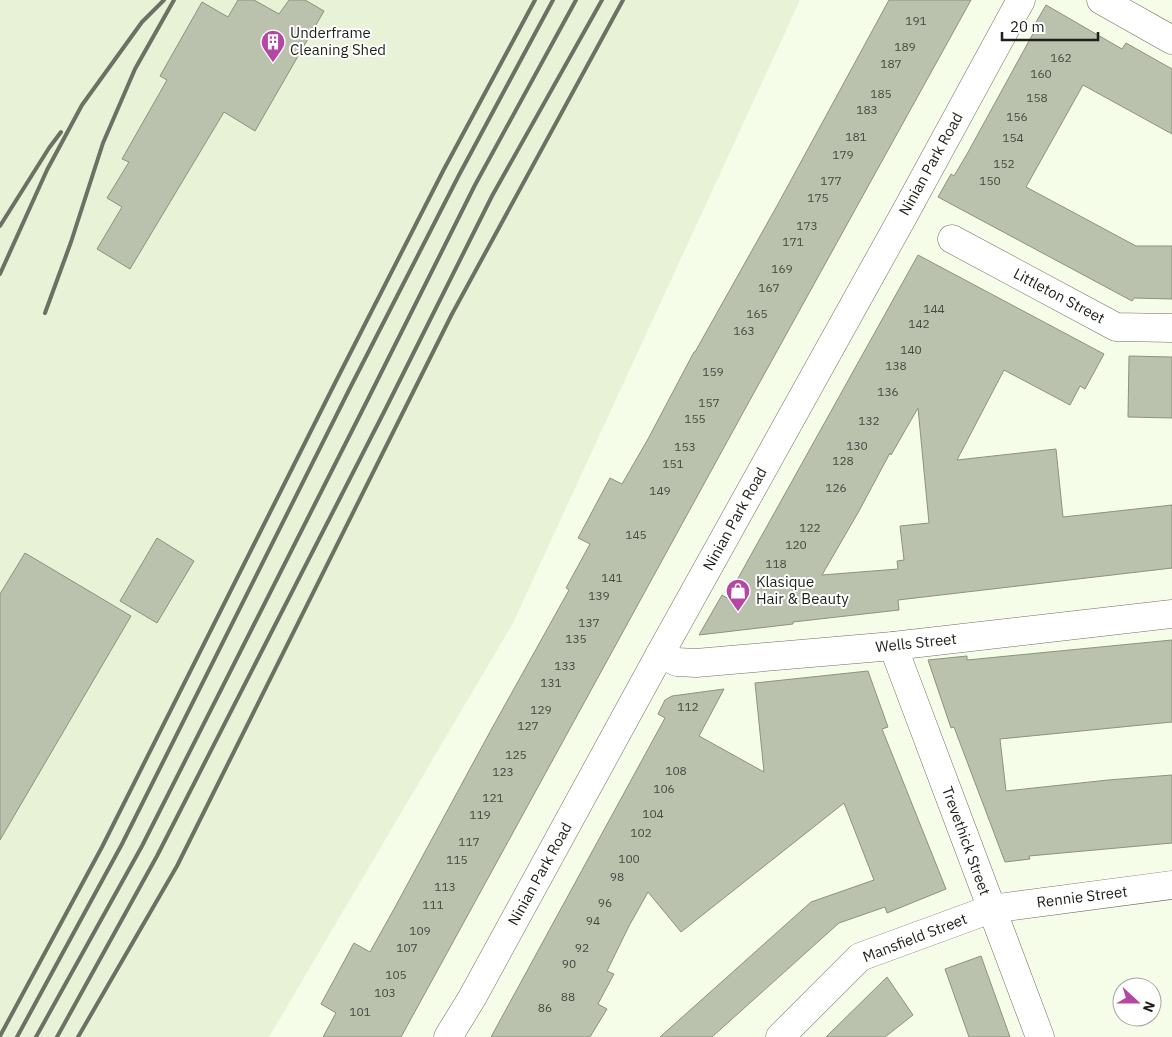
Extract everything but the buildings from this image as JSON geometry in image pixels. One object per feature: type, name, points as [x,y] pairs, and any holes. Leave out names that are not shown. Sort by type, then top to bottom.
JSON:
[{"type":"street","name":"Ninian Park Road","points":[[448,1037],[472,998],[1021,0]]},
{"type":"street","points":[[1101,0],[1172,40]]},
{"type":"street","name":"Littleton Street","points":[[952,239],[1116,327],[1172,328]]},
{"type":"street","name":"Wells Street","points":[[660,654],[677,662],[696,663],[893,646],[1172,614]]},
{"type":"street","name":"Trevethick Street","points":[[893,646],[1040,1037]]},
{"type":"street","name":"Rennie Street","points":[[991,909],[1172,885]]},
{"type":"street","name":"Mansfield Street","points":[[780,1037],[860,957],[991,909]]},
{"type":"shaded area","points":[[0,0],[800,0],[513,623],[269,1037],[0,1037]]},
{"type":"railway","points":[[0,274],[47,170],[82,105],[142,22],[164,0]]},
{"type":"railway","points":[[45,313],[71,242],[103,143],[135,69],[174,0]]},
{"type":"railway","points":[[0,1036],[102,847],[443,171],[535,0]]},
{"type":"railway","points":[[17,1037],[122,844],[350,388],[459,175],[553,0]]},
{"type":"railway","points":[[36,1037],[142,846],[475,185],[576,0]]},
{"type":"railway","points":[[57,1037],[157,856],[492,196],[602,0]]},
{"type":"railway","points":[[78,1037],[177,866],[452,314],[623,0]]},
{"type":"railway","points":[[0,226],[61,132]]},
{"type":"place","name":"Underframe Cleaning Shed","points":[[273,63]]},
{"type":"place","name":"Klasique Hair & Beauty","points":[[738,612]]}]
